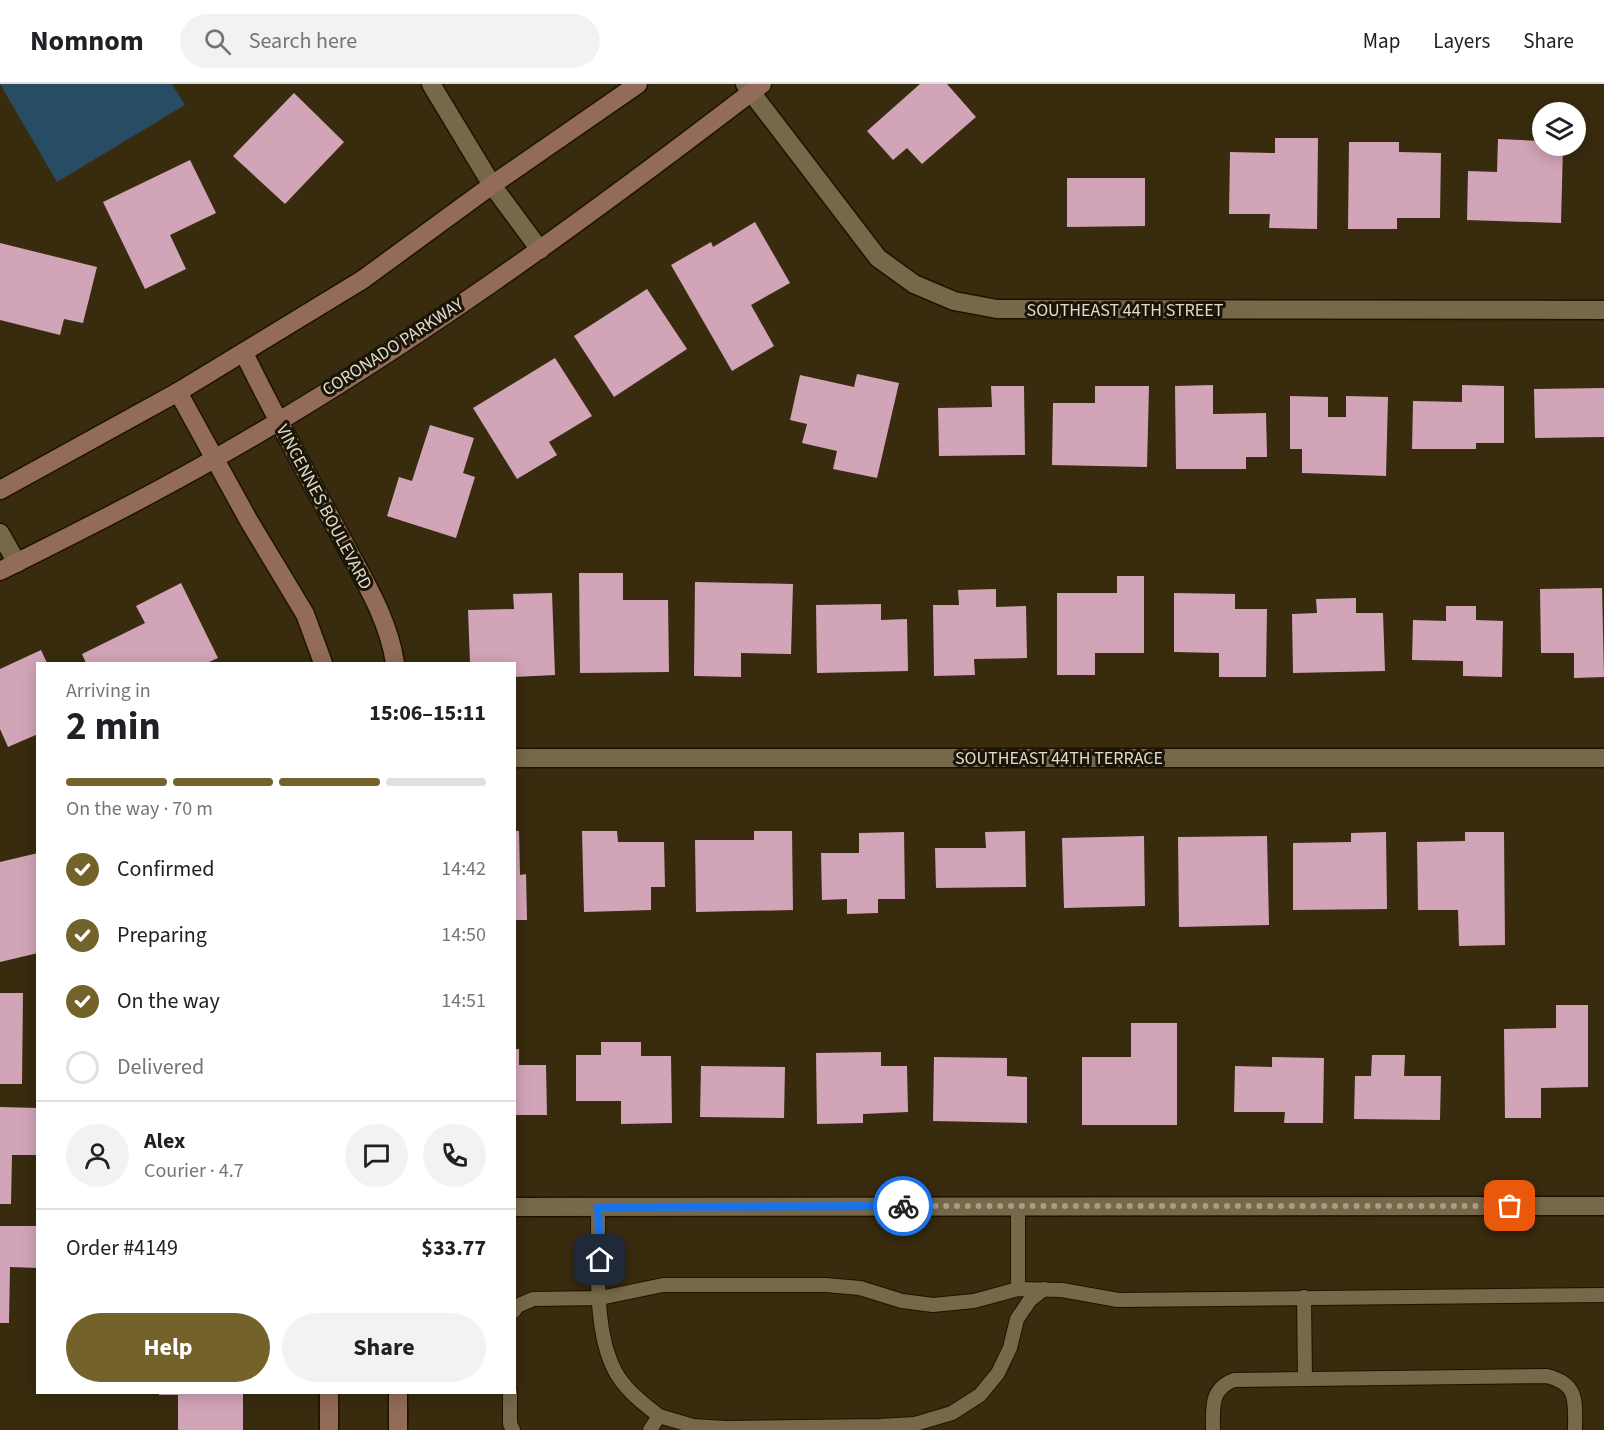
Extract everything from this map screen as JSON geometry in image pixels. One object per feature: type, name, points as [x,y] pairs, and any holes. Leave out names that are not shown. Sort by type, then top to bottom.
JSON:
[{"type":"street","points":[[431,84],[492,185],[540,250]]},
{"type":"street","points":[[0,490],[178,392],[362,280],[492,185],[638,84]]},
{"type":"street","name":"CORONADO PARKWAY","points":[[0,571],[213,459],[391,351],[540,250],[684,146],[753,87]]},
{"type":"street","name":"SOUTHEAST 44TH STREET","points":[[753,87],[878,258],[914,284],[954,301],[997,309],[1604,310]]},
{"type":"street","name":"VINCENNES BOULEVARD","points":[[244,353],[277,422],[379,609],[392,645],[395,662]]},
{"type":"street","points":[[178,392],[213,459],[306,614],[323,662]]},
{"type":"street","points":[[0,533],[17,563]]},
{"type":"street","name":"SOUTHEAST 44TH TERRACE","points":[[516,758],[1604,758]]},
{"type":"street","points":[[516,1207],[1604,1206]]},
{"type":"street","points":[[329,1394],[329,1430]]},
{"type":"street","points":[[398,1394],[398,1430]]},
{"type":"lane","points":[[1018,1206],[1018,1290]]},
{"type":"lane","points":[[598,1207],[600,1298],[604,1342],[615,1371],[634,1396],[659,1416],[704,1426],[879,1426],[915,1424],[952,1413],[980,1395],[998,1373],[1017,1319],[1030,1300],[1044,1289]]},
{"type":"lane","points":[[516,1308],[533,1299],[600,1298],[663,1285],[826,1285],[860,1288],[902,1301],[933,1305],[975,1301],[1018,1290],[1044,1289],[1118,1300],[1604,1295]]},
{"type":"lane","points":[[1304,1297],[1305,1379]]},
{"type":"lane","points":[[1214,1430],[1213,1402],[1217,1391],[1234,1380],[1547,1376],[1562,1379],[1571,1388],[1575,1401],[1575,1430]]},
{"type":"lane","points":[[510,1394],[510,1424],[513,1430]]},
{"type":"lane","points":[[650,1430],[659,1416]]},
{"type":"water","points":[[0,84],[172,84],[185,105],[57,182]]},
{"type":"building","points":[[920,84],[947,84],[976,117],[922,164],[907,148],[893,160],[867,131]]},
{"type":"building","points":[[294,93],[344,142],[285,204],[233,156]]},
{"type":"building","points":[[1275,138],[1318,138],[1317,229],[1269,228],[1270,214],[1229,214],[1230,152],[1275,153]]},
{"type":"building","points":[[1498,139],[1532,141],[1532,156],[1563,156],[1561,223],[1467,220],[1468,171],[1497,172]]},
{"type":"building","points":[[1349,142],[1399,142],[1399,152],[1441,153],[1440,218],[1397,218],[1397,229],[1348,229]]},
{"type":"building","points":[[190,160],[216,213],[170,235],[186,269],[145,289],[103,202]]},
{"type":"building","points":[[1067,178],[1145,178],[1145,226],[1067,227]]},
{"type":"building","points":[[755,222],[790,283],[751,305],[774,346],[732,371],[671,265],[711,242],[713,247]]},
{"type":"building","points":[[0,243],[97,267],[83,323],[64,319],[60,335],[0,320]]},
{"type":"building","points":[[647,289],[687,349],[614,397],[574,336]]},
{"type":"building","points":[[555,358],[592,416],[549,442],[557,455],[517,479],[473,408]]},
{"type":"building","points":[[857,374],[899,383],[877,478],[833,469],[837,451],[802,443],[807,424],[790,420],[800,375],[854,387]]},
{"type":"building","points":[[1213,385],[1213,414],[1266,413],[1267,457],[1246,457],[1246,469],[1176,469],[1175,386]]},
{"type":"building","points":[[1462,385],[1504,386],[1504,443],[1476,443],[1476,449],[1412,449],[1413,401],[1462,402]]},
{"type":"building","points":[[991,386],[1024,386],[1025,455],[939,456],[938,408],[992,407]]},
{"type":"building","points":[[1095,386],[1149,386],[1147,467],[1052,465],[1053,403],[1095,403]]},
{"type":"building","points":[[1604,388],[1604,437],[1535,438],[1534,389]]},
{"type":"building","points":[[1290,396],[1328,397],[1328,417],[1346,417],[1346,396],[1388,397],[1386,476],[1302,473],[1302,449],[1290,449]]},
{"type":"building","points":[[430,425],[474,438],[463,473],[475,477],[456,538],[387,516],[399,477],[412,481]]},
{"type":"building","points":[[579,573],[623,573],[623,600],[668,600],[669,672],[580,673]]},
{"type":"building","points":[[1117,576],[1144,576],[1144,653],[1095,653],[1095,675],[1057,675],[1057,593],[1117,593]]},
{"type":"building","points":[[695,582],[793,584],[791,654],[741,653],[741,677],[694,676]]},
{"type":"building","points":[[181,583],[218,658],[209,662],[86,662],[82,654],[145,623],[136,606]]},
{"type":"building","points":[[1602,588],[1604,677],[1574,678],[1574,653],[1541,653],[1540,589]]},
{"type":"building","points":[[996,589],[996,607],[1026,606],[1027,658],[974,659],[975,675],[934,676],[933,605],[959,605],[958,590]]},
{"type":"building","points":[[552,593],[555,675],[516,677],[516,662],[470,662],[468,610],[514,609],[513,594]]},
{"type":"building","points":[[1174,593],[1235,594],[1235,609],[1267,609],[1266,677],[1219,677],[1219,653],[1174,652]]},
{"type":"building","points":[[1356,598],[1356,613],[1383,613],[1385,671],[1293,673],[1292,614],[1317,613],[1316,599]]},
{"type":"building","points":[[881,604],[881,620],[907,619],[908,671],[817,673],[816,605]]},
{"type":"building","points":[[1446,606],[1476,606],[1476,620],[1503,621],[1502,677],[1463,676],[1463,661],[1412,660],[1413,620],[1446,621]]},
{"type":"building","points":[[41,650],[47,662],[36,662],[36,735],[8,747],[0,729],[0,669]]},
{"type":"building","points":[[516,831],[519,831],[520,875],[526,874],[527,920],[516,920]]},
{"type":"building","points":[[582,831],[617,831],[618,842],[664,842],[665,887],[651,887],[651,910],[584,912]]},
{"type":"building","points":[[754,831],[792,831],[793,910],[696,912],[695,840],[754,840]]},
{"type":"building","points":[[1025,831],[1026,887],[936,888],[935,848],[986,848],[985,832]]},
{"type":"building","points":[[904,832],[905,899],[878,899],[878,913],[847,914],[847,899],[822,900],[821,853],[859,853],[859,833]]},
{"type":"building","points":[[1386,832],[1387,909],[1293,910],[1293,843],[1351,842],[1351,833]]},
{"type":"building","points":[[1465,832],[1504,832],[1505,945],[1459,946],[1458,910],[1418,910],[1417,842],[1465,841]]},
{"type":"building","points":[[1144,836],[1145,906],[1064,908],[1062,838]]},
{"type":"building","points":[[1267,836],[1269,925],[1179,927],[1178,837]]},
{"type":"building","points":[[36,853],[36,953],[0,962],[0,862]]},
{"type":"building","points":[[0,993],[23,993],[22,1084],[0,1084]]},
{"type":"building","points":[[1556,1005],[1588,1005],[1588,1087],[1541,1088],[1541,1118],[1505,1118],[1504,1029],[1556,1028]]},
{"type":"building","points":[[1131,1023],[1177,1023],[1177,1125],[1082,1125],[1082,1057],[1131,1057]]},
{"type":"building","points":[[601,1042],[641,1042],[641,1056],[671,1056],[672,1123],[621,1124],[621,1101],[576,1101],[576,1055],[601,1055]]},
{"type":"building","points":[[516,1049],[519,1049],[519,1065],[546,1065],[547,1115],[516,1115]]},
{"type":"building","points":[[881,1052],[881,1066],[907,1066],[908,1112],[863,1114],[863,1123],[817,1124],[816,1053]]},
{"type":"building","points":[[1372,1055],[1405,1055],[1404,1076],[1441,1076],[1440,1120],[1354,1119],[1355,1076],[1371,1076]]},
{"type":"building","points":[[934,1057],[1007,1058],[1007,1076],[1027,1077],[1027,1123],[933,1121]]},
{"type":"building","points":[[1272,1057],[1324,1058],[1323,1123],[1284,1123],[1285,1112],[1234,1112],[1235,1066],[1272,1067]]},
{"type":"building","points":[[701,1066],[785,1067],[784,1118],[700,1117]]},
{"type":"building","points":[[0,1107],[36,1108],[36,1155],[12,1155],[11,1204],[0,1204]]},
{"type":"building","points":[[0,1226],[36,1226],[36,1268],[10,1267],[9,1323],[0,1323]]},
{"type":"building","points":[[243,1394],[243,1430],[178,1430],[178,1395],[159,1395]]},
{"type":"way so far","points":[[903,1206],[1510,1206]]},
{"type":"route","points":[[600,1260],[598,1207],[903,1206]]}]
